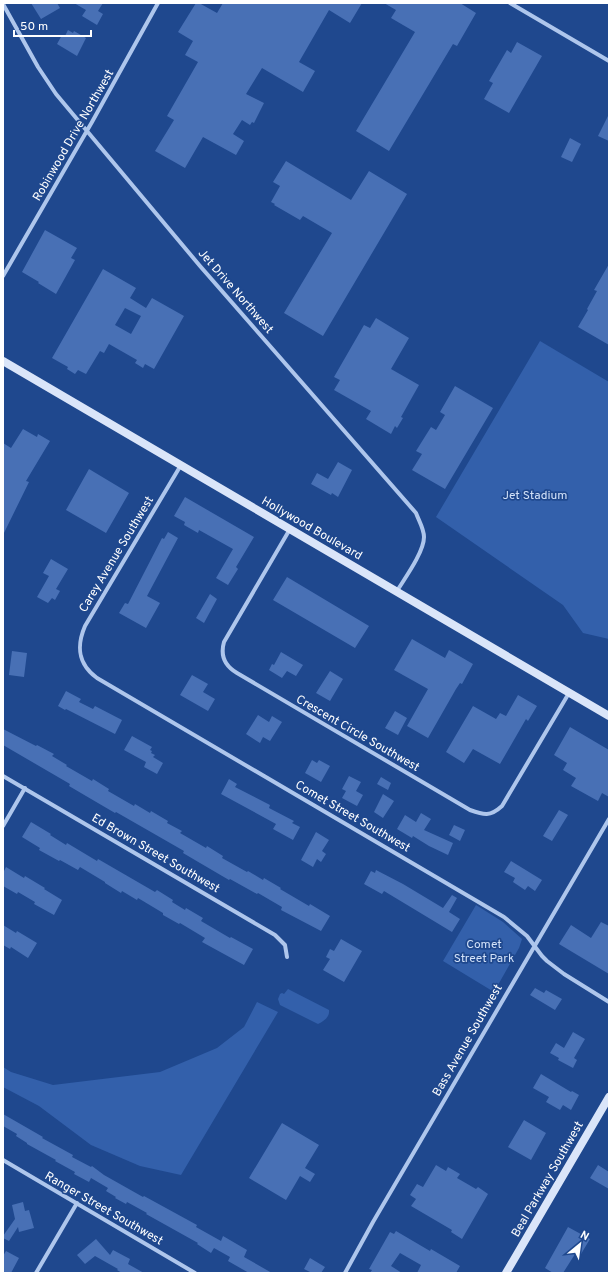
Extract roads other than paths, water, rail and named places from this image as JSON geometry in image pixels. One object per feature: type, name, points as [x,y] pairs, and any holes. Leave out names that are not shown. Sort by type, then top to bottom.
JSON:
[{"type":"street","name":"Robinwood Drive Northwest","points":[[3,276],[158,3]]},
{"type":"street","points":[[510,3],[609,61]]},
{"type":"street","name":"Jet Drive Northwest","points":[[3,4],[45,79],[86,132],[416,513],[422,526],[424,536],[423,545],[397,591]]},
{"type":"street","name":"Hollywood Boulevard","points":[[3,361],[609,716]]},
{"type":"street","name":"Carey Avenue Southwest","points":[[81,657],[80,642],[85,626],[180,465]]},
{"type":"street","name":"Crescent Circle Southwest","points":[[290,529],[224,642],[222,649],[225,663],[229,668],[237,673],[470,810],[483,815],[497,811],[502,806],[569,693]]},
{"type":"street","name":"Comet Street Southwest","points":[[81,657],[86,668],[97,678],[504,917],[527,936],[542,956],[564,974],[609,1002]]},
{"type":"street","name":"Ed Brown Street Southwest","points":[[3,776],[275,935],[285,945],[287,957]]},
{"type":"street","points":[[3,826],[25,788]]},
{"type":"street","name":"Bass Avenue Southwest","points":[[346,1273],[373,1222],[609,819]]},
{"type":"street","name":"Beal Parkway Southwest","points":[[506,1273],[609,1097]]},
{"type":"street","name":"Ranger Street Southwest","points":[[3,1160],[196,1273]]},
{"type":"street","points":[[36,1273],[77,1204]]},
{"type":"park label","name":"Jet Stadium","points":[[535,495]]},
{"type":"park label","name":"Comet Street Park","points":[[484,951]]}]
